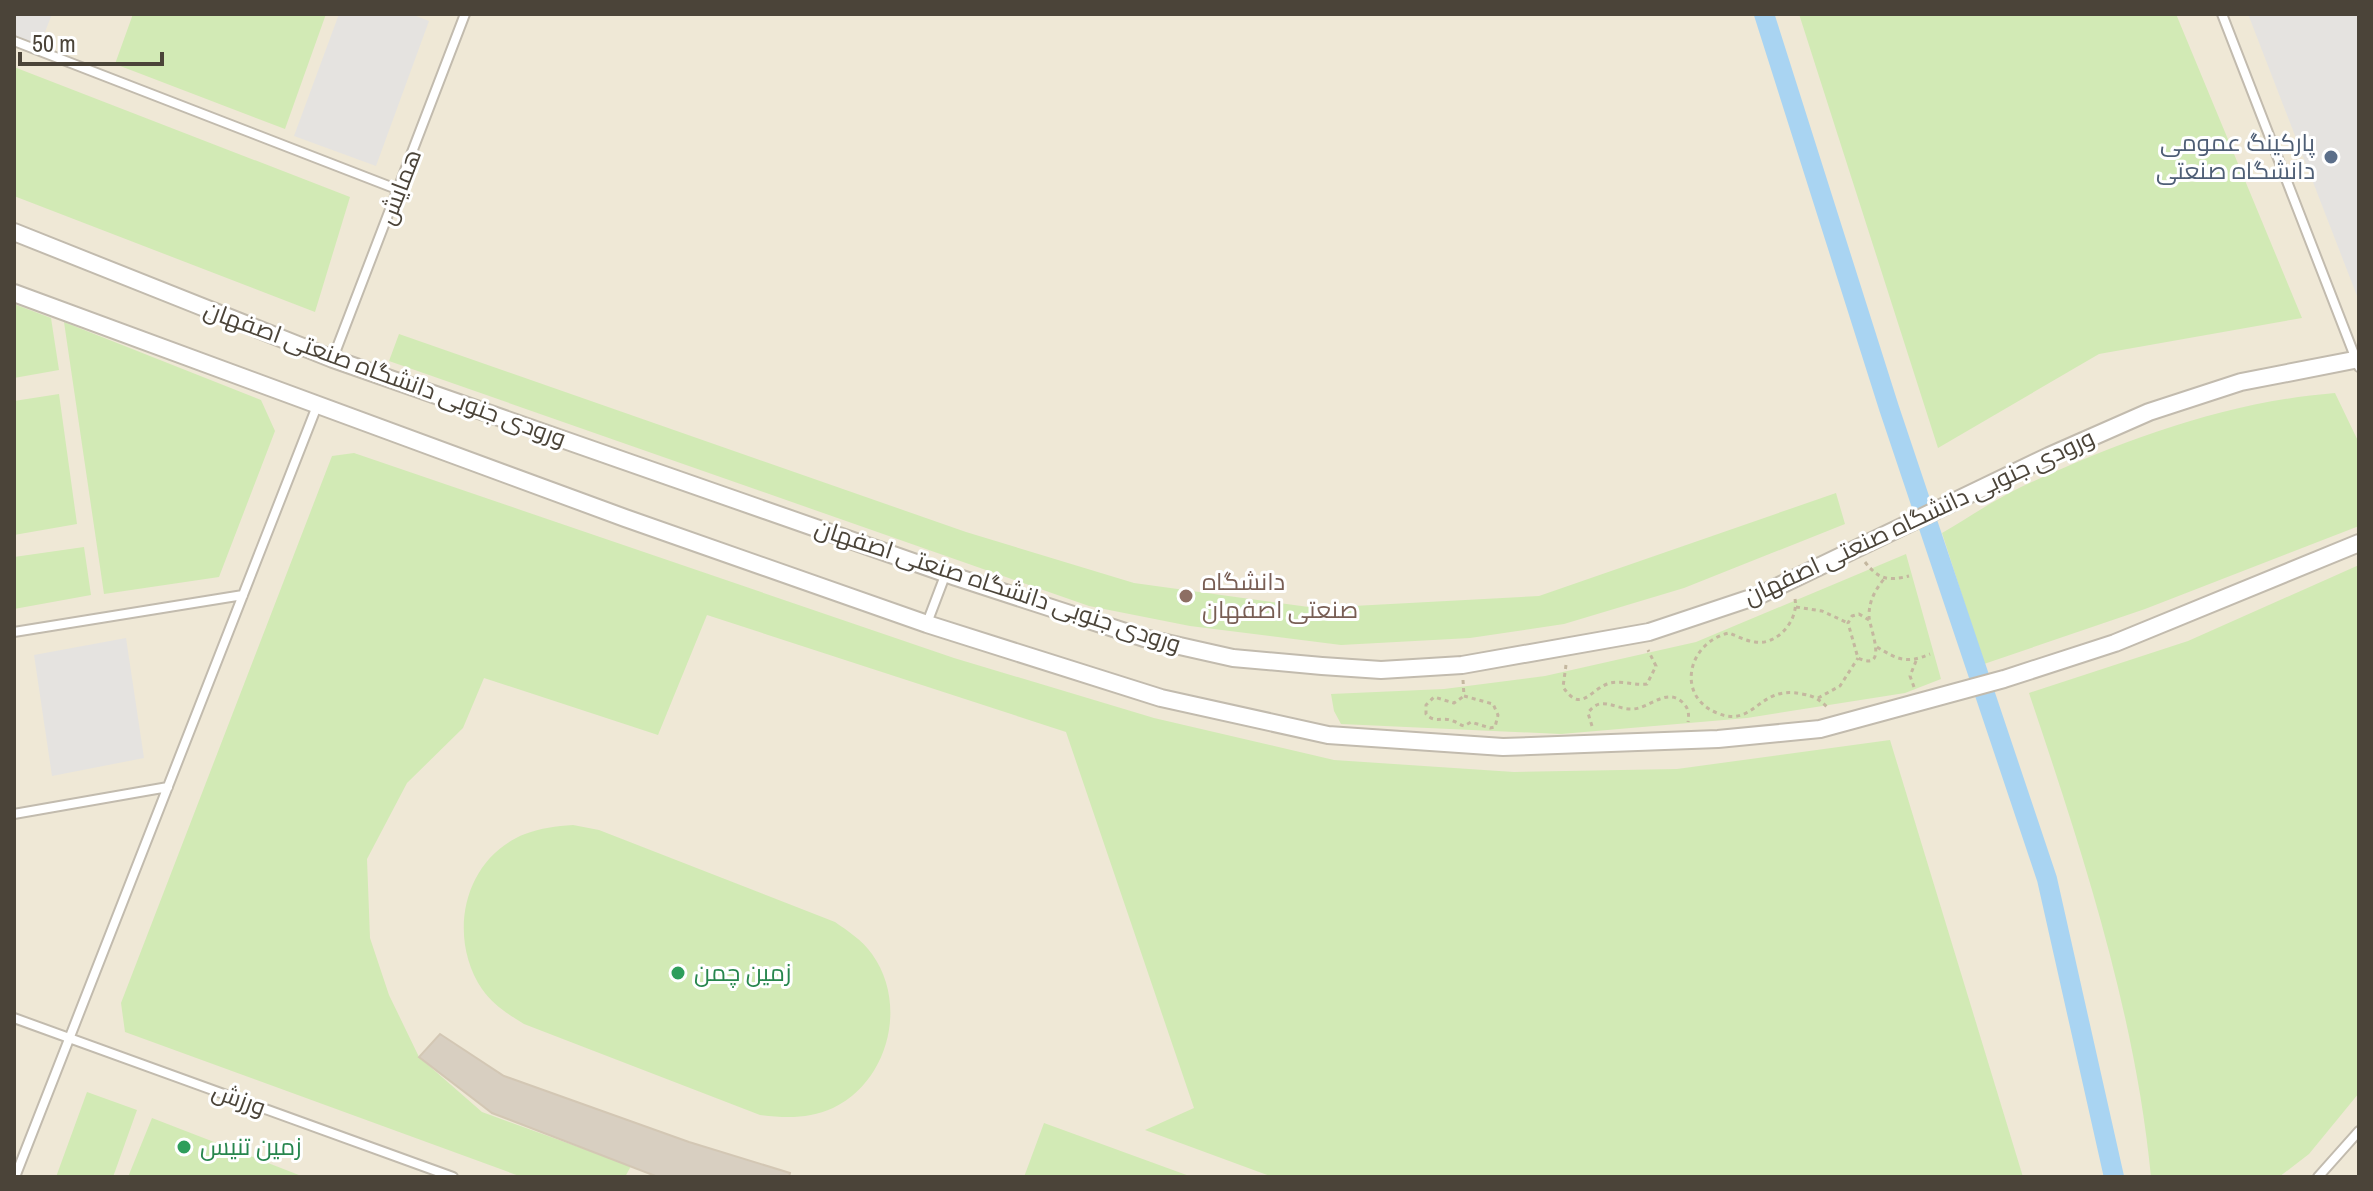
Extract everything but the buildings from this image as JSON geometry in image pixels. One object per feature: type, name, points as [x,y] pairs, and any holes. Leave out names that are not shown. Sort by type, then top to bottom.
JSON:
[{"type":"street","name":"ورودی جنوبی دانشگاه صنعتی اصفهان","points":[[14,232],[333,359],[946,573],[1144,638],[1233,658],[1381,670],[1484,662],[1636,634],[1760,595],[2049,456],[2149,412],[2241,382],[2358,362]]},
{"type":"street","points":[[14,293],[317,406],[927,624],[1161,698],[1328,735],[1503,747],[1680,741],[1820,729],[2004,679],[2115,643],[2359,543]]},
{"type":"lane","name":"همایش","points":[[333,359],[465,14]]},
{"type":"lane","points":[[2222,14],[2358,362]]},
{"type":"lane","points":[[14,41],[399,190]]},
{"type":"lane","points":[[15,1177],[317,406]]},
{"type":"lane","points":[[927,624],[946,573]]},
{"type":"lane","points":[[14,632],[243,595]]},
{"type":"lane","points":[[14,814],[168,787]]},
{"type":"lane","name":"ورزش","points":[[14,1018],[453,1177]]},
{"type":"lane","points":[[2318,1177],[2359,1131]]},
{"type":"path","points":[[1856,549],[1874,573],[1884,579],[1909,576]]},
{"type":"path","points":[[1858,658],[1871,659],[1876,654],[1869,620],[1871,601],[1884,579]]},
{"type":"path","points":[[1791,580],[1796,607],[1787,627],[1764,642],[1754,642],[1729,633],[1706,644],[1694,660],[1693,687],[1708,708],[1729,716],[1742,716],[1766,698],[1786,691],[1818,698],[1838,725]]},
{"type":"path","points":[[1796,607],[1822,611],[1848,623]]},
{"type":"path","points":[[1818,698],[1840,686],[1858,658],[1848,623],[1852,616],[1859,614],[1869,620]]},
{"type":"path","points":[[1570,646],[1563,687],[1576,700],[1588,698],[1608,683],[1639,685],[1647,684],[1652,678],[1656,666],[1653,656],[1636,634]]},
{"type":"path","points":[[1877,647],[1910,662],[1930,654]]},
{"type":"path","points":[[1916,661],[1910,676],[1921,703]]},
{"type":"path","points":[[1464,696],[1493,704],[1498,715],[1495,727],[1471,722],[1464,726],[1459,724],[1453,720],[1430,719],[1426,714],[1426,705],[1434,697],[1454,703],[1464,696]]},
{"type":"path","points":[[1603,743],[1590,722],[1588,713],[1593,706],[1602,702],[1635,709],[1664,697],[1675,697],[1688,709],[1689,718],[1680,741]]},
{"type":"shaded area","name":"دانشگاه صنعتی اصفهان","points":[[14,14],[2359,14],[2359,1177],[14,1177]]},
{"type":"shaded area","points":[[14,14],[52,14],[38,50],[14,41]]},
{"type":"shaded area","points":[[339,14],[411,14],[429,21],[376,166],[294,136]]},
{"type":"shaded area","name":"پارکینگ عمومی دانشگاه صنعتی","points":[[2248,14],[2359,14],[2359,301]]},
{"type":"shaded area","points":[[126,638],[144,758],[52,776],[34,655]]},
{"type":"green space","points":[[133,14],[326,14],[285,129],[115,64]]},
{"type":"green space","points":[[1799,14],[2176,14],[2302,318],[2099,354],[1938,448]]},
{"type":"green space","points":[[14,67],[350,197],[315,312],[14,196]]},
{"type":"green space","points":[[14,304],[51,318],[59,370],[14,378]]},
{"type":"green space","points":[[64,322],[261,400],[275,431],[219,577],[104,594]]},
{"type":"green space","points":[[399,334],[966,532],[1134,583],[1316,608],[1539,596],[1836,493],[1845,524],[1684,588],[1564,624],[1470,638],[1341,645],[1190,626],[1089,606],[389,361]]},
{"type":"green space","points":[[2335,393],[2359,443],[2359,526],[2145,609],[1984,664],[1942,533],[2021,487],[2135,439],[2253,405]]},
{"type":"green space","points":[[59,394],[77,524],[14,535],[14,401]]},
{"type":"green space","points":[[354,453],[954,658],[1154,718],[1334,760],[1514,772],[1677,769],[1890,740],[2023,1177],[1273,1177],[1145,1130],[1194,1108],[1066,732],[707,615],[658,735],[484,678],[463,728],[407,783],[367,859],[370,938],[389,995],[419,1057],[482,1112],[631,1166],[625,1177],[522,1177],[125,1032],[121,1003],[332,456]]},
{"type":"green space","points":[[84,547],[91,595],[14,609],[14,557]]},
{"type":"green space","points":[[1906,554],[1941,679],[1905,693],[1747,718],[1561,734],[1341,724],[1334,711],[1331,694],[1444,689],[1545,676],[1696,642]]},
{"type":"green space","points":[[2359,565],[2359,1093],[2309,1154],[2279,1177],[2151,1177],[2133,1054],[2104,932],[2029,693],[2188,641]]},
{"type":"green space","name":"زمین چمن","points":[[573,825],[599,830],[835,922],[859,940],[872,954],[883,974],[889,995],[887,1040],[868,1080],[852,1096],[824,1112],[797,1117],[760,1115],[524,1024],[496,1004],[482,989],[471,968],[465,946],[467,901],[475,880],[487,861],[504,845],[531,832]]},
{"type":"green space","points":[[87,1092],[137,1110],[113,1177],[56,1177]]},
{"type":"green space","name":"زمین تنیس","points":[[152,1118],[304,1177],[128,1177]]},
{"type":"green space","points":[[1044,1123],[1192,1177],[1024,1177]]},
{"type":"waterway","points":[[1764,14],[1889,408],[2047,879],[2114,1177]]},
{"type":"place","name":"پارکینگ عمومی دانشگاه صنعتی","points":[[2331,157]]},
{"type":"place","name":"دانشگاه صنعتی اصفهان","points":[[1186,596]]},
{"type":"place","name":"زمین چمن","points":[[678,973]]},
{"type":"place","name":"زمین تنیس","points":[[184,1147]]}]
